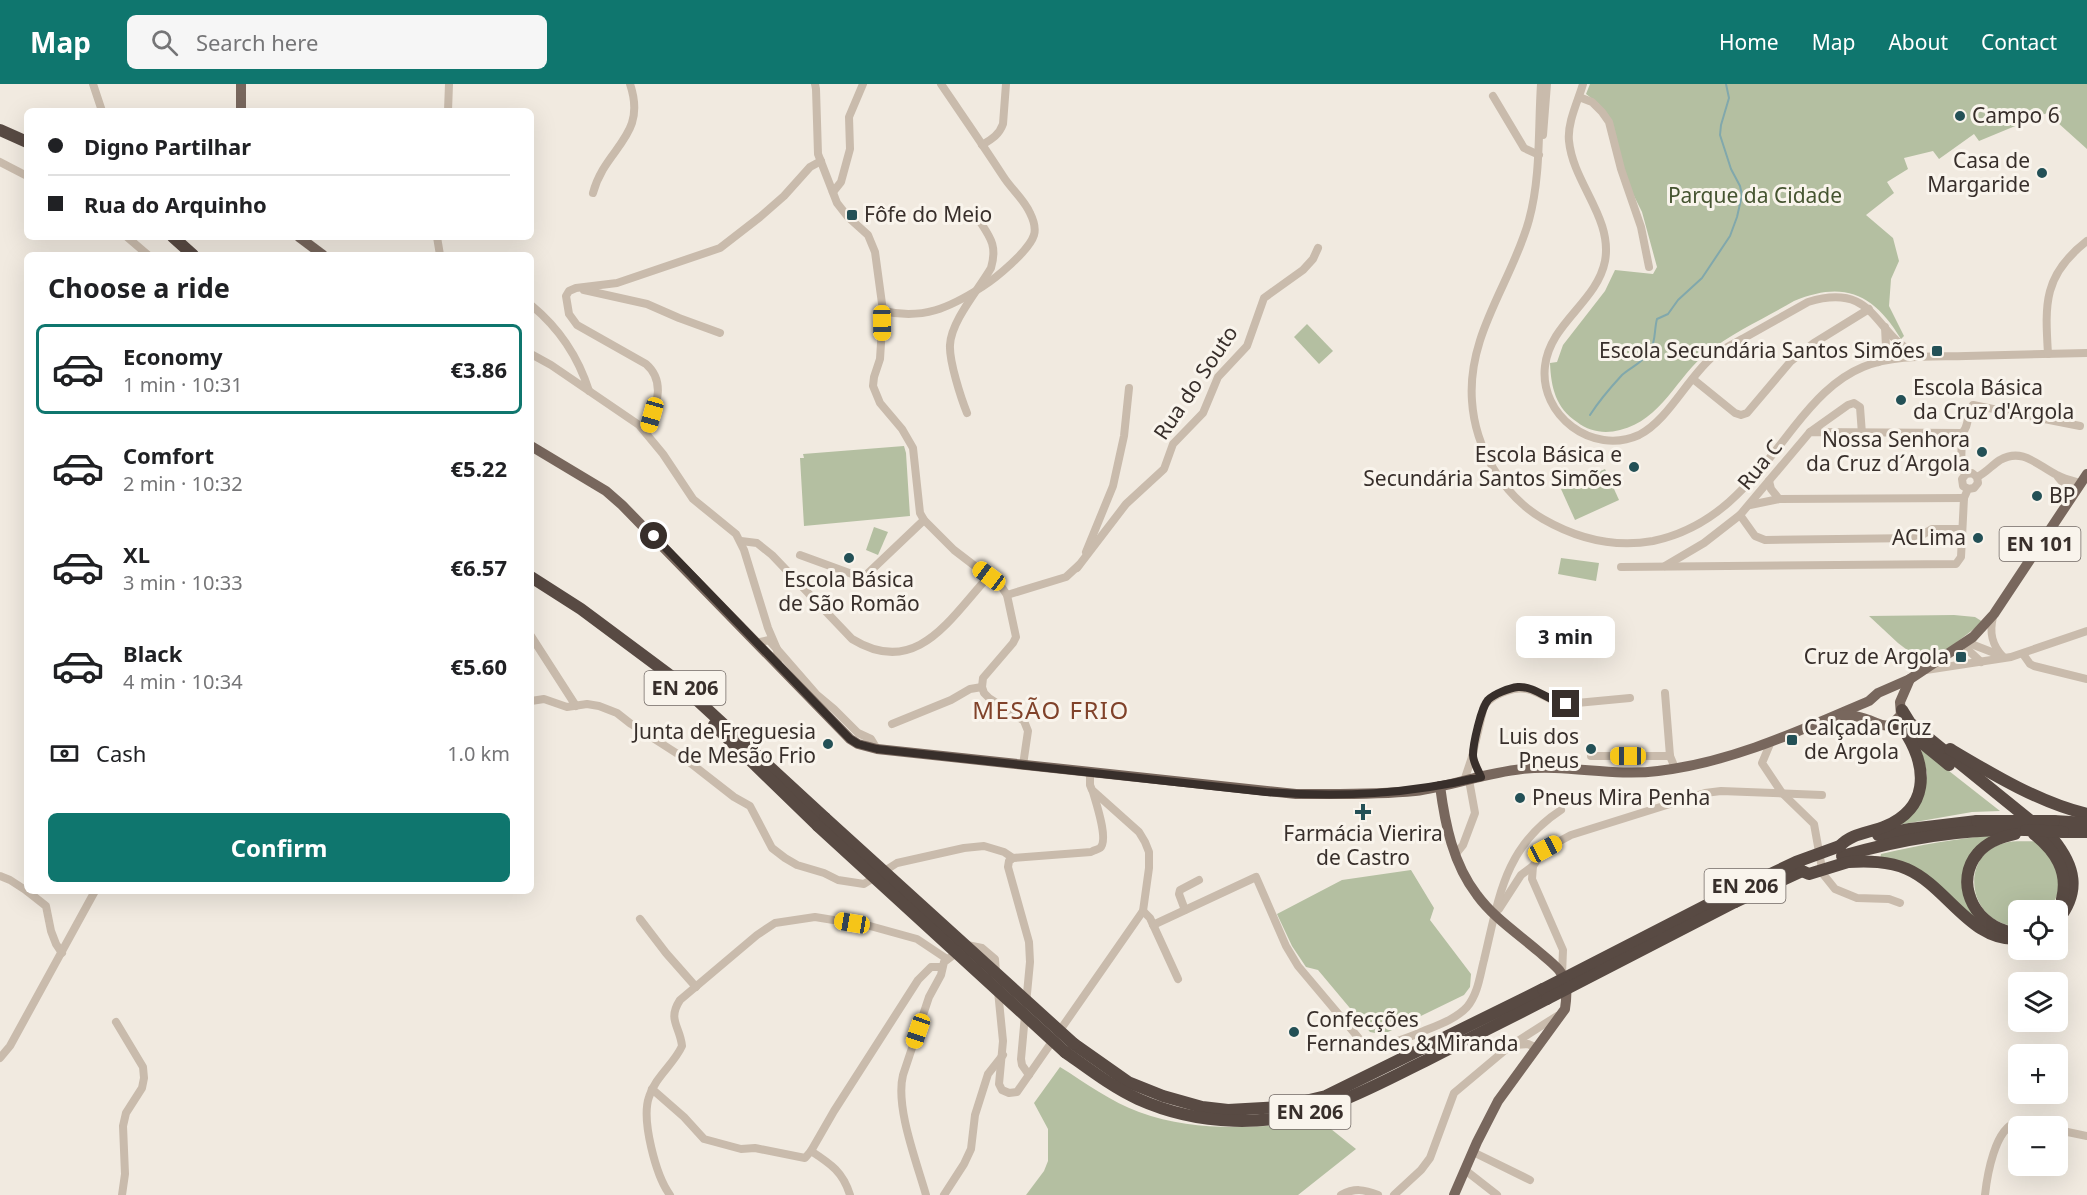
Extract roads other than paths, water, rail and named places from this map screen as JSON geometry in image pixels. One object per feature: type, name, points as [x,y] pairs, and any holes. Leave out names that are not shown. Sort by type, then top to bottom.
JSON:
[{"type":"highway","points":[[0,130],[24,141]]},
{"type":"highway","points":[[0,136],[24,146]]},
{"type":"highway","points":[[176,240],[190,252]]},
{"type":"highway","points":[[184,240],[198,252]]},
{"type":"highway","name":"EN 206","points":[[534,579],[581,609],[671,676],[821,822]]},
{"type":"highway","name":"EN 206","points":[[534,585],[586,617],[644,662],[1114,1086],[1139,1099],[1189,1115],[1229,1121],[1255,1121],[1310,1112],[1353,1096],[1730,893],[1796,862],[1843,855],[1910,839],[1972,831],[2002,833]]},
{"type":"highway","points":[[1901,706],[1910,723],[1930,737],[2037,796],[2087,814]]},
{"type":"highway","points":[[1891,725],[1911,734],[2046,844],[2057,858],[2062,870],[2064,885],[2061,900]]},
{"type":"highway","points":[[1905,732],[1921,764],[1920,789],[1916,797],[1899,819],[1873,831],[1847,838],[1843,855],[1907,869],[1924,878],[1961,913],[1986,932],[2008,938]]},
{"type":"highway","points":[[1930,737],[1951,757],[2053,839],[2066,854],[2071,867],[2073,883],[2068,903]]},
{"type":"highway","name":"EN 206","points":[[1545,994],[1802,871],[1809,874],[1843,855],[1910,829],[1977,821],[2087,823]]},
{"type":"highway","points":[[2008,930],[1982,919],[1968,895],[1967,880],[1970,867],[1977,854],[2002,833],[2026,830],[2087,832]]},
{"type":"main road","points":[[241,84],[241,108]]},
{"type":"main road","points":[[303,240],[319,252]]},
{"type":"main road","name":"EN 101","points":[[534,448],[606,492],[622,505],[850,739],[858,744],[877,749],[1296,794],[1364,794],[1415,790],[1521,769],[1647,772],[1675,768],[1770,744],[1869,701],[1873,696],[1910,679],[1966,642],[1994,614],[2084,479]]},
{"type":"main road","points":[[1837,715],[1852,715],[1878,725],[1891,725],[1898,719],[1910,679]]},
{"type":"main road","points":[[1884,692],[1896,696],[1901,706]]},
{"type":"main road","points":[[1869,701],[1868,715],[1872,721]]},
{"type":"main road","points":[[1440,786],[1447,831],[1455,855],[1475,893],[1495,915],[1559,970],[1566,984],[1567,997],[1565,1010],[1498,1101],[1454,1195]]},
{"type":"street","points":[[93,84],[101,108]]},
{"type":"street","points":[[448,108],[449,84]]},
{"type":"street","points":[[593,193],[597,179],[634,122],[636,110],[630,84]]},
{"type":"street","points":[[814,84],[817,105],[817,143],[821,160],[841,208],[872,242],[878,264],[883,311],[880,359],[873,386],[880,403],[902,429],[913,448],[920,513],[954,550],[1001,586],[1007,595],[1016,637],[983,678],[982,687],[989,698],[1024,721],[1028,731],[1023,765]]},
{"type":"street","points":[[833,192],[841,182],[850,149],[849,117],[863,84]]},
{"type":"street","points":[[883,311],[897,314],[937,311],[992,280],[1028,246],[1034,235],[1029,210],[1004,177],[942,84]]},
{"type":"street","points":[[982,145],[997,136],[1003,124],[1006,84]]},
{"type":"street","points":[[1539,155],[1541,84]]},
{"type":"street","points":[[1547,84],[1536,187],[1529,219],[1519,251],[1482,332],[1472,379],[1472,402],[1476,426],[1486,455],[1501,479],[1518,501],[1560,529],[1586,538],[1616,543],[1643,543],[1669,537],[1709,520],[1747,485],[1820,396],[1862,367],[1883,357],[1901,359],[1925,356],[2087,353]]},
{"type":"street","points":[[1583,84],[1569,129],[1569,139],[1572,158],[1601,223],[1606,240],[1605,258],[1597,285],[1556,336],[1548,350],[1544,377],[1547,392],[1553,406],[1564,421],[1578,432],[1607,441],[1637,436],[1649,429],[1714,355],[1808,302],[1833,297],[1857,302],[1869,309],[1902,345],[1910,351],[1925,356]]},
{"type":"street","points":[[1493,96],[1524,148],[1539,155]]},
{"type":"street","points":[[1579,98],[1592,102],[1609,122],[1621,169],[1641,226],[1649,267]]},
{"type":"street","points":[[647,433],[657,397],[658,382],[654,371],[646,364],[577,324],[569,314],[566,297],[569,291],[628,280],[720,248],[760,217],[784,196],[810,167],[821,160]]},
{"type":"street","points":[[0,162],[24,174]]},
{"type":"street","points":[[967,413],[951,357],[950,344],[955,326],[992,268],[995,248],[977,217]]},
{"type":"street","points":[[130,240],[144,252]]},
{"type":"street","points":[[2048,354],[2045,320],[2049,294],[2060,270],[2087,241]]},
{"type":"street","name":"Rua do Souto","points":[[1077,568],[1126,504],[1164,469],[1173,444],[1203,413],[1218,377],[1247,346],[1264,298],[1303,270],[1318,248]]},
{"type":"street","points":[[576,288],[647,304],[720,333]]},
{"type":"street","points":[[534,308],[567,342],[585,376],[589,391]]},
{"type":"street","points":[[1693,379],[1735,413],[1741,415],[1746,413],[1782,370],[1797,356],[1869,309]]},
{"type":"street","points":[[1883,357],[1884,325]]},
{"type":"street","points":[[1883,357],[1890,343],[1902,345]]},
{"type":"street","points":[[1901,359],[1905,353],[1902,345]]},
{"type":"street","points":[[534,356],[589,391],[647,433],[693,499],[729,527],[741,541],[768,628],[777,648],[778,666]]},
{"type":"street","points":[[1007,595],[1066,578],[1077,568],[1086,552],[1113,486],[1124,436],[1129,388]]},
{"type":"street","points":[[1810,432],[1854,403],[1860,407],[1862,434]]},
{"type":"street","points":[[1965,474],[1961,469],[1962,433],[1973,405],[2080,426]]},
{"type":"street","name":"Rua C","points":[[1664,567],[1704,543],[1740,515],[1810,432],[1962,433]]},
{"type":"street","points":[[1977,477],[2001,460],[2016,455],[2029,457],[2058,476],[2073,494]]},
{"type":"street","points":[[1972,473],[1977,477],[1978,483],[1974,488],[1968,489],[1963,486],[1962,479],[1965,474],[1972,473]]},
{"type":"street","points":[[2058,476],[2084,479]]},
{"type":"street","points":[[1769,481],[1771,489],[1779,499]]},
{"type":"street","points":[[1621,567],[1956,564],[1961,557],[1964,498],[1968,489]]},
{"type":"street","points":[[1750,505],[1779,499],[1964,498]]},
{"type":"street","points":[[1740,515],[1755,536],[1765,540],[1917,538],[1932,529],[1962,529]]},
{"type":"street","points":[[800,555],[863,578],[924,520]]},
{"type":"street","points":[[741,541],[757,543],[765,549],[852,639],[866,647],[883,652],[909,650],[925,644],[940,631],[989,576]]},
{"type":"street","points":[[1994,614],[1990,633],[1997,651],[2003,657]]},
{"type":"street","points":[[768,628],[769,640],[808,685],[858,733],[871,739],[877,749]]},
{"type":"street","points":[[1924,670],[2023,654],[2087,631]]},
{"type":"street","points":[[760,647],[769,640]]},
{"type":"street","points":[[534,641],[576,706]]},
{"type":"street","points":[[1966,642],[2003,657]]},
{"type":"street","points":[[1966,642],[1968,650],[1981,662]]},
{"type":"street","points":[[2023,654],[2034,666],[2087,679]]},
{"type":"street","points":[[892,724],[951,700],[970,689],[982,687]]},
{"type":"street","points":[[1455,855],[1463,845],[1475,813],[1467,780],[1484,706],[1489,699],[1518,687],[1533,689],[1558,703],[1566,704],[1630,698]]},
{"type":"street","points":[[1665,693],[1670,756],[1675,768]]},
{"type":"street","points":[[534,701],[544,699],[567,707],[599,706],[617,713],[750,806],[772,848],[785,858],[797,865],[838,880],[864,884],[897,863],[964,848],[984,846],[1004,852],[1014,858]]},
{"type":"street","points":[[1770,744],[1761,763],[1782,793],[1814,824],[1823,874],[1835,889],[1857,898],[1889,899],[1900,903]]},
{"type":"street","points":[[1591,756],[1670,756]]},
{"type":"street","points":[[1601,771],[1603,761],[1607,756]]},
{"type":"street","points":[[1472,757],[1481,777]]},
{"type":"street","points":[[1029,1075],[1021,1059],[1030,962],[1029,942],[1008,867],[1009,861],[1014,858],[1091,852],[1100,848],[1103,834],[1090,785],[1090,773]]},
{"type":"street","points":[[926,1195],[902,1108],[900,1085],[929,997],[941,975],[944,962],[967,945],[982,948],[995,959],[1003,1055],[999,1084],[1002,1090],[1009,1093],[1017,1092],[1143,911],[1149,868],[1149,852],[1145,842],[1139,832],[1092,790]]},
{"type":"street","points":[[1495,915],[1521,875],[1533,867],[1545,849],[1571,835],[1694,796],[1720,791],[1822,795]]},
{"type":"street","points":[[1153,925],[1256,877],[1298,966],[1362,1042],[1386,1045],[1441,1024],[1467,1006],[1479,981],[1505,879],[1515,855],[1541,825],[1561,810]]},
{"type":"street","points":[[1533,867],[1532,879],[1563,950],[1562,975]]},
{"type":"street","points":[[0,876],[24,889]]},
{"type":"street","points":[[1185,910],[1179,894],[1180,890],[1199,880]]},
{"type":"street","points":[[31,894],[46,906],[51,931],[62,953]]},
{"type":"street","points":[[0,1058],[10,1046],[93,894]]},
{"type":"street","points":[[1143,911],[1153,925],[1178,979]]},
{"type":"street","points":[[670,1195],[663,1185],[646,1117],[648,1097],[652,1089],[682,1046],[674,1021],[675,1008],[680,1000],[757,935],[775,923],[815,917],[870,926],[917,939],[947,959]]},
{"type":"street","points":[[640,919],[661,948],[696,987]]},
{"type":"street","points":[[652,1089],[704,1139],[741,1149],[755,1148],[805,1158],[918,980],[931,967],[942,967]]},
{"type":"street","points":[[1394,1195],[1421,1170],[1430,1158],[1454,1093],[1510,1046],[1565,1010]]},
{"type":"street","points":[[116,1022],[143,1067],[144,1078],[142,1088],[126,1113],[123,1126],[125,1174],[122,1195]]},
{"type":"street","points":[[1510,1046],[1521,1043],[1539,1046],[1538,1036],[1528,1035]]},
{"type":"street","points":[[944,1195],[971,1149],[975,1115],[988,1074],[1003,1055]]},
{"type":"street","points":[[1985,1195],[1987,1175],[1995,1149],[2008,1126]]},
{"type":"street","points":[[2068,1132],[2087,1136]]},
{"type":"street","points":[[811,1151],[839,1172],[846,1181],[850,1195]]},
{"type":"street","points":[[1473,1152],[1530,1180]]},
{"type":"street","points":[[1465,1170],[1497,1195]]},
{"type":"street","points":[[1341,1195],[1352,1190],[1362,1190],[1378,1195]]},
{"type":"waterway","points":[[1590,415],[1622,375],[1647,355],[1652,347],[1657,319],[1668,314],[1678,300],[1702,278],[1730,236],[1742,195],[1720,135],[1729,98],[1726,84]]},
{"type":"place","name":"Campo 6","points":[[1960,116]]},
{"type":"place","name":"Casa de Margaride","points":[[2042,173]]},
{"type":"place","name":"Fôfe do Meio","points":[[852,215]]},
{"type":"place","name":"Escola Secundária Santos Simões","points":[[1937,351]]},
{"type":"place","name":"Escola Básica da Cruz d'Argola","points":[[1901,400]]},
{"type":"place","name":"Nossa Senhora da Cruz d´Argola","points":[[1982,452]]},
{"type":"place","name":"Escola Básica e Secundária Santos Simões","points":[[1634,467]]},
{"type":"place","name":"BP","points":[[2037,496]]},
{"type":"place","name":"ACLima","points":[[1978,538]]},
{"type":"place","name":"Escola Básica de São Romão","points":[[849,558]]},
{"type":"place","name":"Cruz de Argola","points":[[1961,657]]},
{"type":"place","name":"Calçada Cruz de Argola","points":[[1792,740]]},
{"type":"place","name":"Junta de Freguesia de Mesão Frio","points":[[828,744]]},
{"type":"place","name":"Luis dos Pneus","points":[[1591,749]]},
{"type":"place","name":"Pneus Mira Penha","points":[[1520,798]]},
{"type":"place","name":"Farmácia Vierira de Castro","points":[[1363,812]]},
{"type":"place","name":"Confecções Fernandes & Miranda","points":[[1294,1032]]},
{"type":"district","name":"MESÃO FRIO","points":[[1051,711]]},
{"type":"park label","name":"Parque da Cidade","points":[[1755,196]]}]
